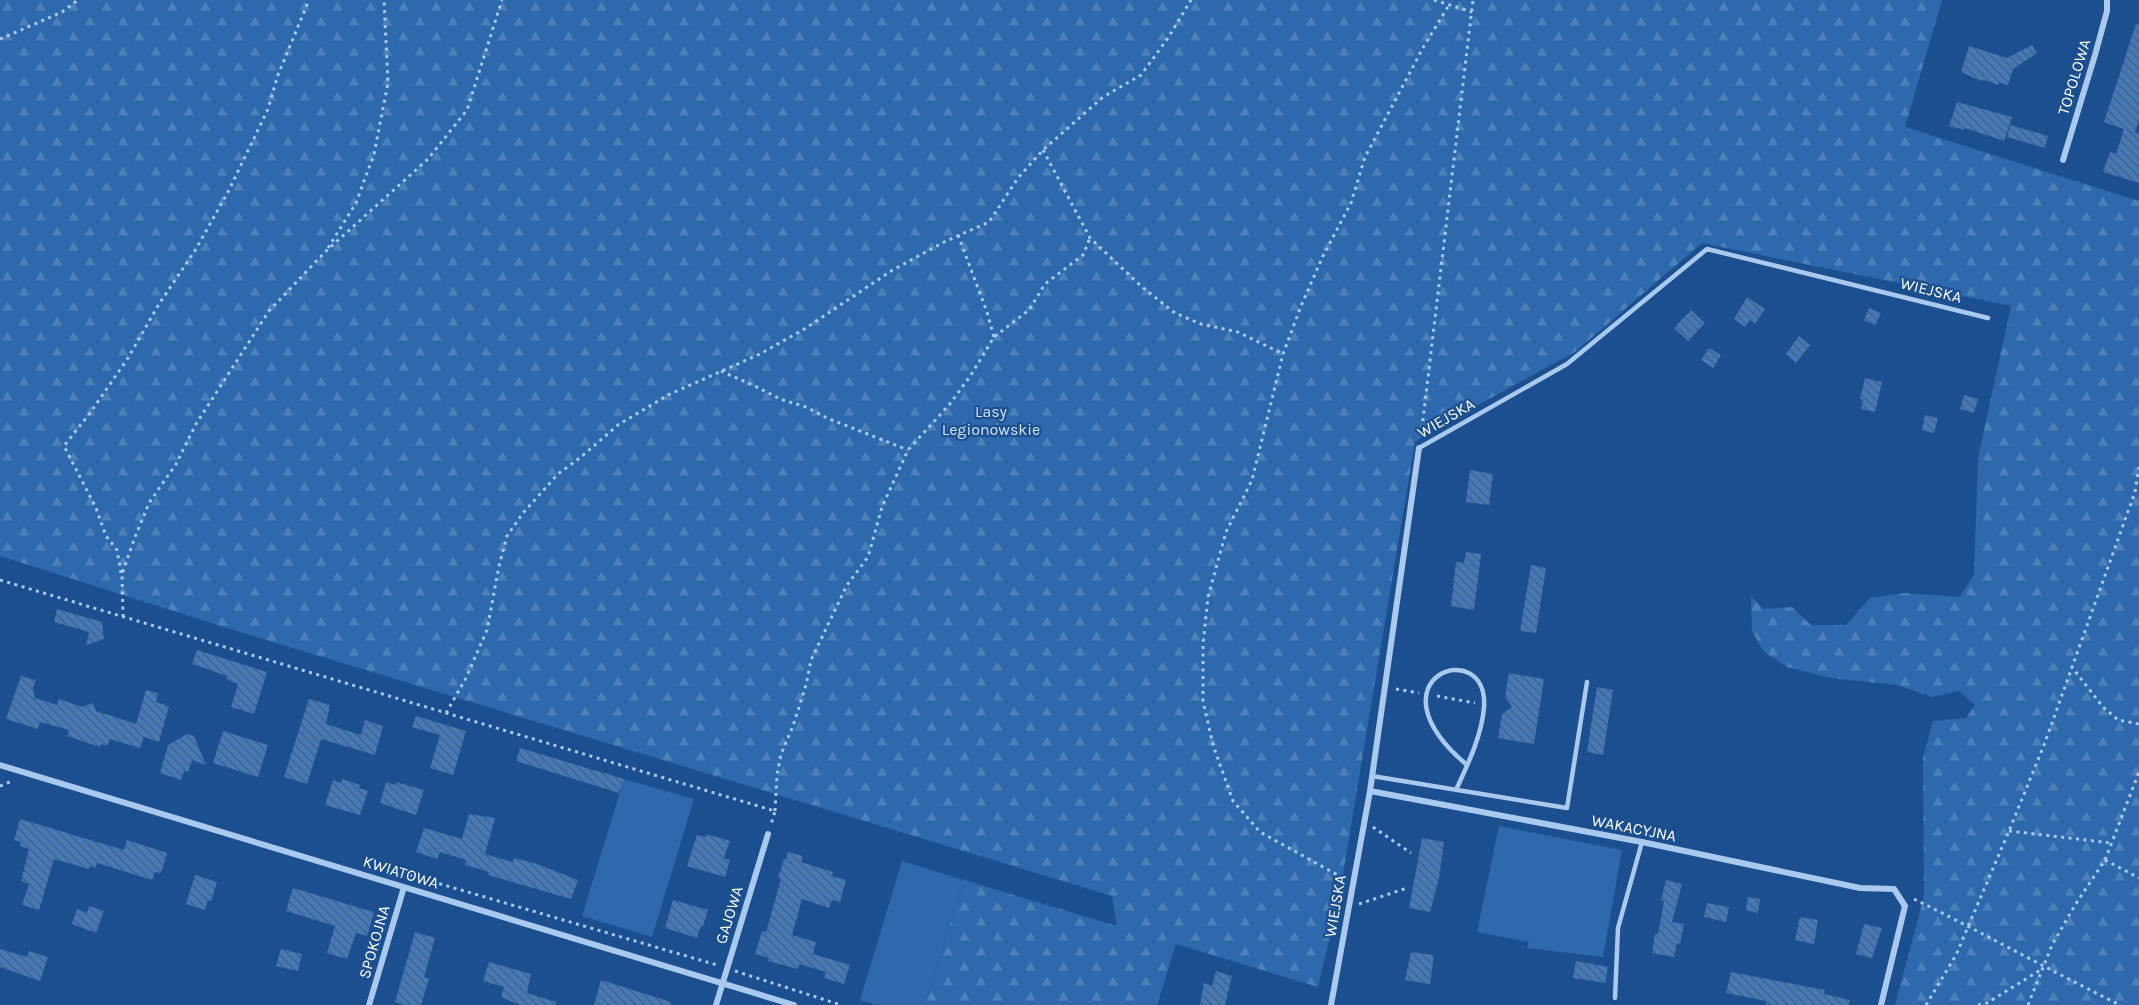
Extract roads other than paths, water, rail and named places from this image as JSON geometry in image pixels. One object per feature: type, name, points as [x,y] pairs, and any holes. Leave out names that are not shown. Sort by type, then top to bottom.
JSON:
[{"type":"street","name":"TOPOLOWA","points":[[2063,160],[2095,56],[2107,11],[2107,0]]},
{"type":"street","name":"WIEJSKA","points":[[1331,1005],[1370,791],[1419,448]]},
{"type":"street","name":"KWIATOWA","points":[[0,765],[794,1005]]},
{"type":"street","name":"WAKACYJNA","points":[[1370,791],[1642,842],[1860,888],[1894,889],[1905,906],[1881,1005]]},
{"type":"street","name":"GAJOWA","points":[[716,1005],[768,834]]},
{"type":"street","name":"SPOKOJNA","points":[[369,1005],[404,887]]},
{"type":"lane","name":"WIEJSKA","points":[[1419,448],[1567,363],[1707,249],[1988,318]]},
{"type":"lane","points":[[1456,790],[1467,765],[1479,731],[1484,705],[1481,687],[1471,674],[1458,669],[1443,672],[1431,681],[1426,694],[1425,706],[1439,736],[1449,749],[1467,765]]},
{"type":"lane","points":[[1372,776],[1567,808],[1587,682]]},
{"type":"lane","points":[[1615,998],[1618,928],[1642,842]]},
{"type":"park label","name":"Lasy Legionowskie","points":[[991,420]]}]
